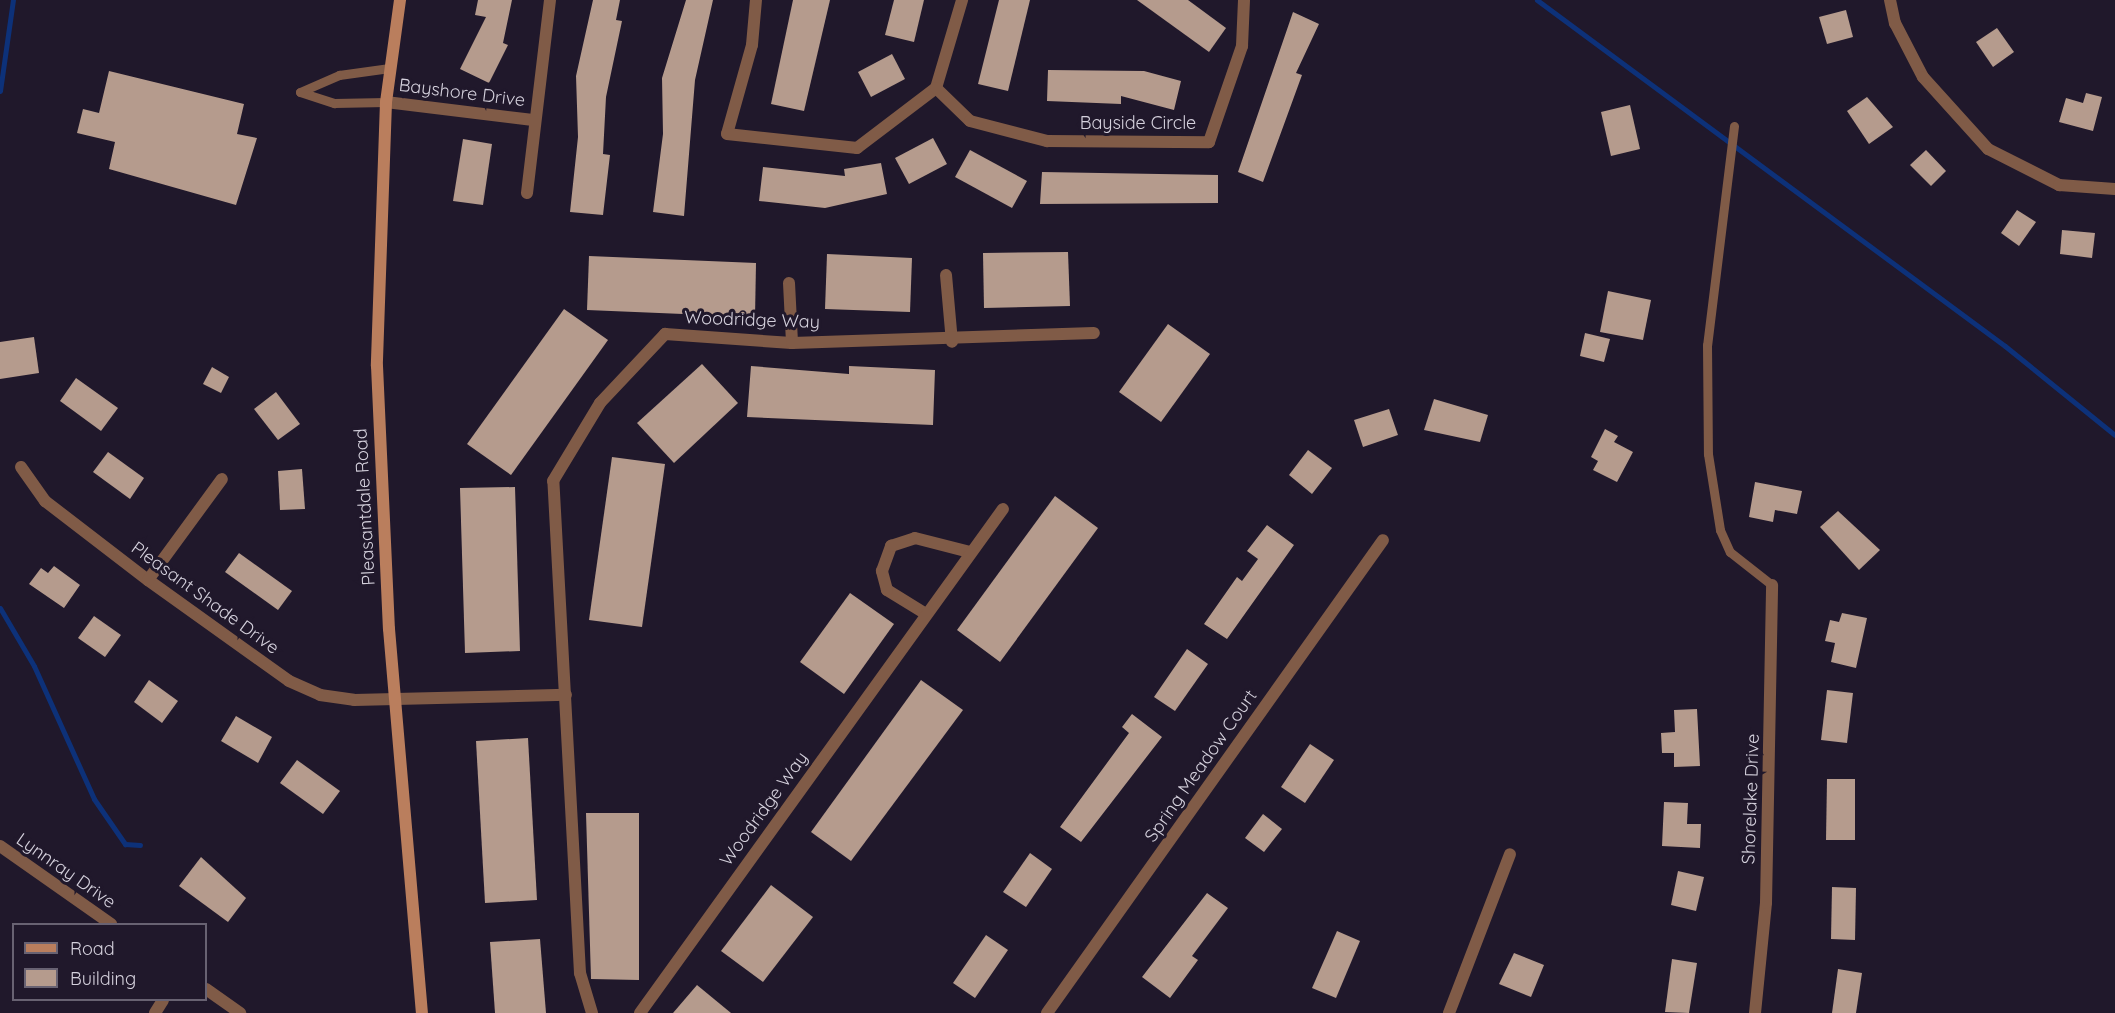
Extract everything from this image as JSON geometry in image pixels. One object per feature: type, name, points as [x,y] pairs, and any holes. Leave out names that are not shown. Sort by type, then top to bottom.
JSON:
[{"type":"main road","name":"Pleasantdale Road","points":[[400,0],[386,102],[377,366],[396,698],[422,1013]]},
{"type":"street","points":[[527,193],[533,120],[550,0]]},
{"type":"street","points":[[756,0],[752,45],[727,134],[857,148],[936,88],[962,0]]},
{"type":"street","name":"Bayside Circle","points":[[936,88],[970,121],[1047,141],[1209,142],[1242,46],[1244,0]]},
{"type":"street","points":[[1890,0],[1895,23],[1923,77],[1988,149],[2059,185],[2115,189]]},
{"type":"street","name":"Bayshore Drive","points":[[386,102],[533,120]]},
{"type":"street","points":[[946,275],[952,342]]},
{"type":"street","points":[[789,283],[792,342]]},
{"type":"street","name":"Woodridge Way","points":[[592,1013],[580,974],[553,481],[600,403],[665,334],[792,342],[879,338],[952,342],[1094,333]]},
{"type":"street","name":"Pleasant Shade Drive","points":[[21,467],[45,501],[148,580],[289,681],[320,695],[396,698]]},
{"type":"street","points":[[148,580],[222,479]]},
{"type":"street","name":"Woodridge Way","points":[[640,1013],[1003,509]]},
{"type":"street","points":[[926,614],[887,590],[882,570],[891,546],[915,538],[970,552]]},
{"type":"street","name":"Spring Meadow Court","points":[[1047,1013],[1383,540]]},
{"type":"street","name":"Shorelake Drive","points":[[1755,1013],[1766,903],[1772,585]]},
{"type":"street","points":[[396,698],[566,695]]},
{"type":"street","name":"Lynnray Drive","points":[[0,846],[110,923]]},
{"type":"street","points":[[1449,1013],[1510,855]]},
{"type":"street","points":[[207,990],[240,1013]]},
{"type":"lane","points":[[386,102],[334,104],[300,92],[339,75],[390,68]]},
{"type":"lane","points":[[1734,126],[1707,345],[1708,454],[1720,530],[1730,552],[1772,585]]},
{"type":"building","points":[[478,0],[512,0],[503,43],[508,45],[489,83],[460,69],[486,17],[475,15]]},
{"type":"building","points":[[593,0],[620,0],[616,20],[622,21],[606,97],[603,154],[610,155],[603,215],[570,212],[578,137],[576,76]]},
{"type":"building","points":[[686,0],[713,0],[695,80],[684,216],[653,212],[663,134],[662,78]]},
{"type":"building","points":[[793,0],[830,0],[804,111],[771,104]]},
{"type":"building","points":[[894,0],[924,0],[914,42],[885,35]]},
{"type":"building","points":[[999,0],[1030,0],[1008,91],[978,84]]},
{"type":"building","points":[[1137,0],[1188,0],[1226,28],[1209,52]]},
{"type":"building","points":[[1846,10],[1853,37],[1827,44],[1819,17]]},
{"type":"building","points":[[1293,12],[1319,24],[1296,73],[1302,75],[1263,182],[1238,172]]},
{"type":"building","points":[[1997,28],[2014,52],[1993,67],[1976,42]]},
{"type":"building","points":[[892,54],[905,79],[871,97],[858,72]]},
{"type":"building","points":[[1048,70],[1144,71],[1181,81],[1174,110],[1121,96],[1121,104],[1047,101]]},
{"type":"building","points":[[109,71],[244,104],[237,134],[257,138],[236,205],[109,169],[115,142],[77,133],[83,109],[99,113]]},
{"type":"building","points":[[2086,93],[2102,97],[2093,131],[2059,122],[2066,98],[2083,103]]},
{"type":"building","points":[[1867,97],[1893,127],[1869,144],[1847,111]]},
{"type":"building","points":[[1630,105],[1640,149],[1611,156],[1601,112]]},
{"type":"building","points":[[933,138],[947,164],[909,184],[895,158]]},
{"type":"building","points":[[463,139],[492,144],[483,205],[453,201]]},
{"type":"building","points":[[970,150],[1027,181],[1012,208],[955,177]]},
{"type":"building","points":[[1926,150],[1946,171],[1931,186],[1910,165]]},
{"type":"building","points":[[881,163],[887,194],[825,208],[759,201],[763,167],[845,176],[844,169]]},
{"type":"building","points":[[1042,172],[1218,175],[1218,203],[1040,204]]},
{"type":"building","points":[[2017,210],[2036,222],[2019,246],[2001,233]]},
{"type":"building","points":[[2062,230],[2095,233],[2092,258],[2060,254]]},
{"type":"building","points":[[1068,252],[1070,306],[984,308],[983,253]]},
{"type":"building","points":[[827,254],[912,258],[910,312],[825,309]]},
{"type":"building","points":[[589,256],[756,263],[755,317],[587,310]]},
{"type":"building","points":[[1608,291],[1651,300],[1643,340],[1600,332]]},
{"type":"building","points":[[564,309],[608,340],[511,475],[467,444]]},
{"type":"building","points":[[1168,324],[1210,354],[1161,422],[1119,392]]},
{"type":"building","points":[[1585,333],[1610,339],[1604,362],[1580,356]]},
{"type":"building","points":[[34,337],[39,373],[0,379],[0,342]]},
{"type":"building","points":[[702,364],[738,403],[674,463],[637,423]]},
{"type":"building","points":[[751,366],[849,374],[849,366],[935,370],[933,425],[747,417]]},
{"type":"building","points":[[212,367],[229,377],[221,393],[203,384]]},
{"type":"building","points":[[76,378],[118,408],[101,431],[60,401]]},
{"type":"building","points":[[276,392],[300,424],[278,440],[254,409]]},
{"type":"building","points":[[1434,399],[1488,415],[1480,442],[1424,430]]},
{"type":"building","points":[[1389,409],[1398,435],[1363,447],[1354,420]]},
{"type":"building","points":[[1605,429],[1618,436],[1614,442],[1633,452],[1617,482],[1593,470],[1598,461],[1591,457]]},
{"type":"building","points":[[1308,450],[1332,468],[1312,494],[1289,475]]},
{"type":"building","points":[[108,452],[144,478],[130,499],[93,472]]},
{"type":"building","points":[[612,457],[665,464],[642,627],[589,620]]},
{"type":"building","points":[[302,469],[305,509],[280,510],[278,471]]},
{"type":"building","points":[[1755,482],[1802,491],[1797,514],[1775,510],[1773,522],[1749,517]]},
{"type":"building","points":[[515,487],[520,651],[465,653],[460,488]]},
{"type":"building","points":[[1055,496],[1098,528],[1000,662],[957,630]]},
{"type":"building","points":[[1838,511],[1880,550],[1859,570],[1820,527]]},
{"type":"building","points":[[1267,525],[1294,545],[1227,639],[1204,624],[1237,577],[1242,581],[1258,559],[1247,551]]},
{"type":"building","points":[[239,553],[292,591],[278,610],[225,572]]},
{"type":"building","points":[[54,566],[80,585],[64,608],[29,584],[41,568],[48,573]]},
{"type":"building","points":[[850,593],[894,624],[844,694],[800,662]]},
{"type":"building","points":[[1842,613],[1867,618],[1856,668],[1831,662],[1835,643],[1825,641],[1830,620],[1839,622]]},
{"type":"building","points":[[94,616],[121,635],[105,657],[78,638]]},
{"type":"building","points":[[1187,649],[1208,664],[1175,711],[1154,697]]},
{"type":"building","points":[[149,680],[178,701],[162,723],[134,702]]},
{"type":"building","points":[[921,680],[963,710],[851,861],[811,832]]},
{"type":"building","points":[[1827,690],[1853,693],[1847,743],[1821,740]]},
{"type":"building","points":[[1697,709],[1700,766],[1674,767],[1674,753],[1662,753],[1661,733],[1675,732],[1674,710]]},
{"type":"building","points":[[1132,714],[1162,737],[1081,842],[1060,827],[1129,733],[1122,727]]},
{"type":"building","points":[[236,716],[272,737],[258,763],[221,741]]},
{"type":"building","points":[[528,738],[537,900],[485,903],[476,741]]},
{"type":"building","points":[[1310,744],[1334,760],[1305,803],[1281,787]]},
{"type":"building","points":[[297,760],[340,791],[323,814],[280,783]]},
{"type":"building","points":[[1827,779],[1855,779],[1855,840],[1826,840]]},
{"type":"building","points":[[1664,802],[1688,803],[1687,824],[1701,824],[1700,848],[1662,846]]},
{"type":"building","points":[[586,813],[639,813],[639,980],[591,979]]},
{"type":"building","points":[[1263,814],[1282,829],[1264,852],[1245,838]]},
{"type":"building","points":[[1030,853],[1052,869],[1026,907],[1003,892]]},
{"type":"building","points":[[201,857],[246,898],[228,922],[179,886]]},
{"type":"building","points":[[1678,871],[1704,877],[1696,911],[1671,905]]},
{"type":"building","points":[[771,885],[813,917],[763,982],[721,951]]},
{"type":"building","points":[[1832,887],[1856,888],[1855,940],[1831,939]]},
{"type":"building","points":[[1207,893],[1228,908],[1192,956],[1198,960],[1170,998],[1142,977]]},
{"type":"building","points":[[1337,931],[1360,941],[1336,998],[1312,988]]},
{"type":"building","points":[[986,935],[1008,950],[975,998],[953,983]]},
{"type":"building","points":[[540,939],[546,1013],[495,1013],[490,942]]},
{"type":"building","points":[[1514,953],[1544,965],[1531,997],[1499,984]]},
{"type":"building","points":[[1672,959],[1697,963],[1689,1013],[1665,1012]]},
{"type":"building","points":[[1838,969],[1862,973],[1856,1013],[1832,1013]]},
{"type":"building","points":[[697,985],[731,1013],[673,1013]]},
{"type":"waterway","points":[[0,91],[13,0]]},
{"type":"waterway","points":[[1537,0],[2005,346],[2115,435]]},
{"type":"waterway","points":[[0,608],[34,666],[94,799],[125,844],[140,845]]}]
